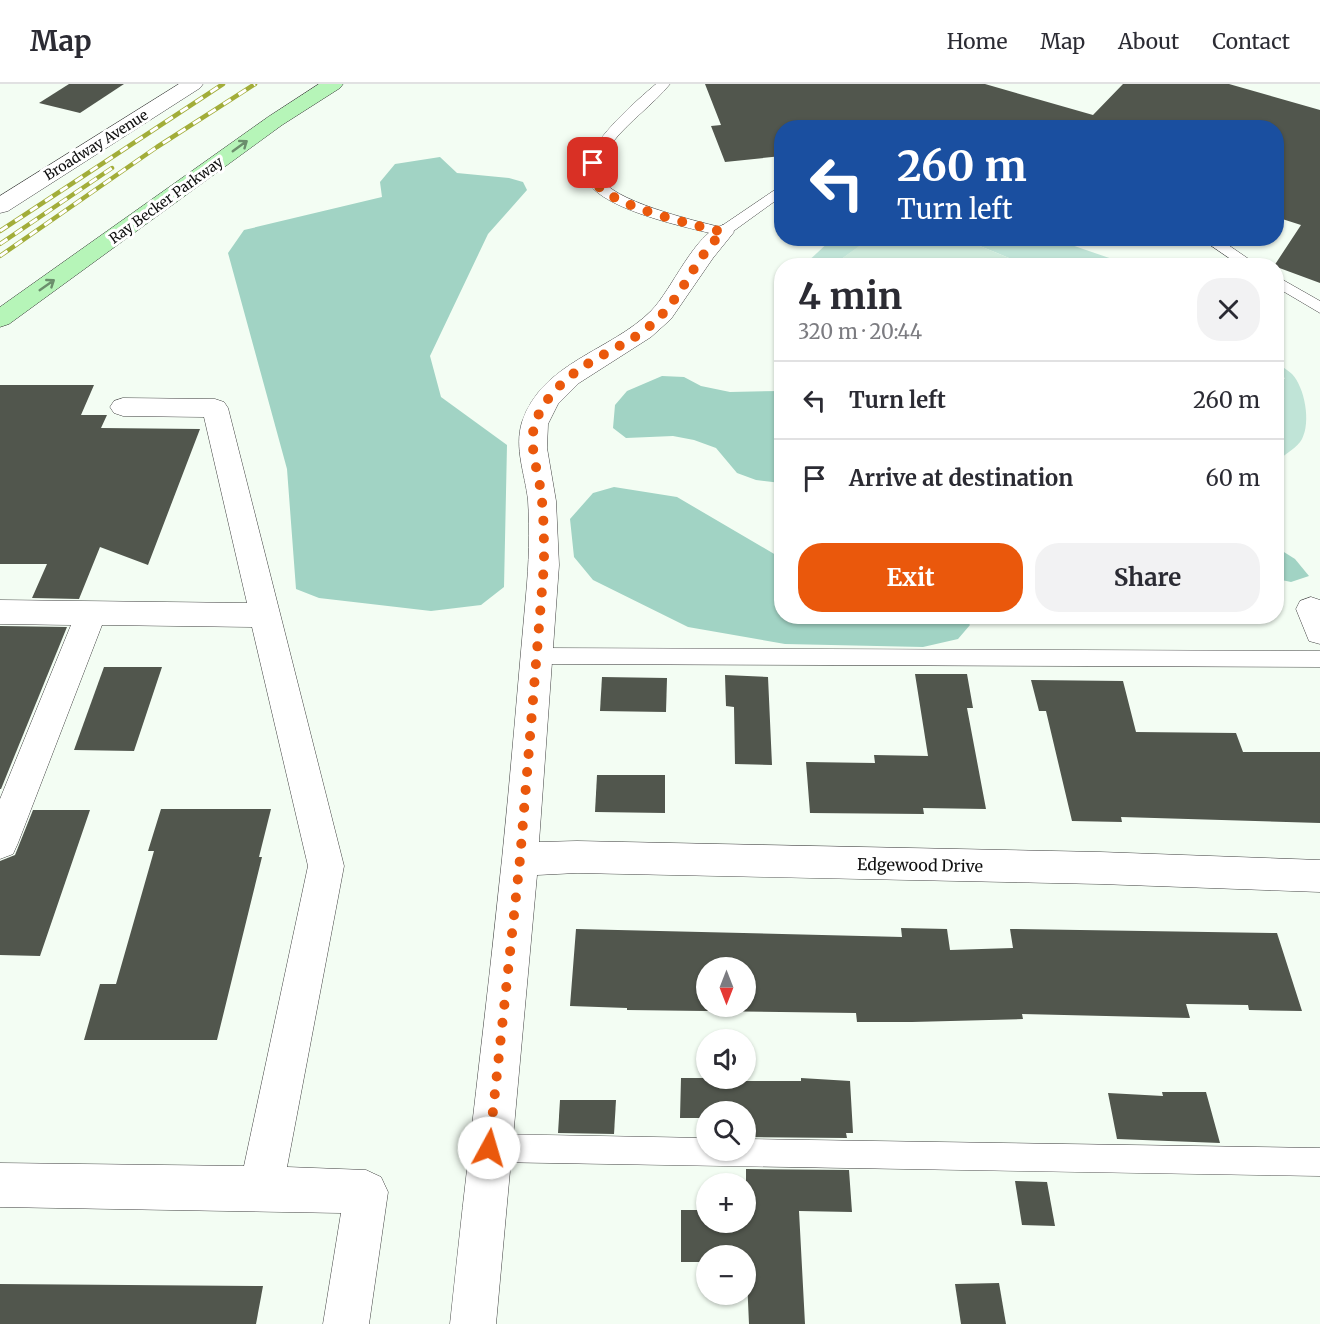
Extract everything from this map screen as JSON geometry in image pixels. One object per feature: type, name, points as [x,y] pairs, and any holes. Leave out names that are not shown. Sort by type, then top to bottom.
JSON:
[{"type":"main road","name":"Ray Becker Parkway","points":[[155,182],[251,114],[299,84]]},
{"type":"main road","name":"Ray Becker Parkway","points":[[0,319],[275,121],[333,84]]},
{"type":"street","name":"Broadway Avenue","points":[[0,206],[193,84]]},
{"type":"street","points":[[473,1324],[520,859],[544,565],[544,528],[533,433],[538,416],[553,392],[577,371],[650,326],[671,305],[686,285],[698,260],[708,246],[723,232]]},
{"type":"street","points":[[123,407],[215,408],[326,866],[261,1188]]},
{"type":"street","points":[[0,612],[266,615]]},
{"type":"street","points":[[0,843],[91,613]]},
{"type":"street","name":"Edgewood Drive","points":[[520,859],[577,857],[1100,868],[1320,876]]},
{"type":"street","points":[[0,1185],[261,1188],[366,1192],[346,1324]]},
{"type":"lane","points":[[664,84],[631,113],[608,141],[593,163],[592,174],[595,182],[622,201],[677,220],[723,232],[774,195]]},
{"type":"lane","points":[[1220,246],[1239,258]]},
{"type":"lane","points":[[1284,285],[1320,308]]},
{"type":"lane","points":[[537,656],[1320,659]]},
{"type":"lane","points":[[489,1148],[1320,1162]]},
{"type":"shaded area","points":[[440,157],[457,173],[509,178],[523,182],[527,190],[488,234],[430,356],[441,397],[507,445],[504,587],[481,605],[431,611],[319,598],[296,589],[287,469],[228,253],[244,230],[382,197],[380,182],[395,164]]},
{"type":"shaded area","points":[[824,246],[860,246],[843,258],[812,258]]},
{"type":"shaded area","points":[[980,246],[1074,246],[1109,258],[1009,258]]},
{"type":"shaded area","points":[[1284,368],[1297,380],[1305,405],[1306,424],[1300,442],[1284,456],[1284,379]]},
{"type":"shaded area","points":[[662,376],[684,377],[701,386],[730,392],[774,391],[774,482],[756,480],[737,473],[716,448],[694,440],[673,436],[626,438],[613,428],[615,405],[627,391]]},
{"type":"shaded area","points":[[614,487],[677,497],[774,554],[774,624],[970,625],[958,639],[923,647],[785,644],[688,627],[593,580],[574,557],[570,519],[593,493]]},
{"type":"shaded area","points":[[1284,552],[1295,559],[1309,576],[1291,582],[1284,580]]},
{"type":"green space","points":[[859,246],[980,246],[1009,258],[843,258]]},
{"type":"building","points":[[69,84],[124,84],[80,113],[39,103]]},
{"type":"building","points":[[705,84],[985,84],[1093,115],[1123,84],[1229,84],[1320,110],[1320,283],[1284,270],[1284,258],[1279,258],[1301,225],[1284,220],[1284,120],[774,120],[774,157],[725,162],[711,126],[721,125]]},
{"type":"building","points":[[0,385],[94,385],[81,415],[107,415],[101,428],[200,429],[148,565],[100,547],[79,599],[32,598],[47,564],[0,564]]},
{"type":"building","points":[[0,626],[67,627],[1,789],[0,789]]},
{"type":"building","points":[[104,667],[162,667],[134,751],[74,750]]},
{"type":"building","points":[[915,674],[967,674],[973,708],[967,708],[986,809],[923,808],[924,814],[810,813],[806,762],[875,763],[874,755],[928,756]]},
{"type":"building","points":[[725,675],[768,677],[772,765],[735,764],[734,707],[726,706]]},
{"type":"building","points":[[602,677],[667,678],[666,712],[600,711]]},
{"type":"building","points":[[1031,680],[1123,681],[1136,732],[1236,733],[1243,752],[1320,752],[1320,823],[1121,817],[1122,822],[1072,821],[1046,711],[1039,711]]},
{"type":"building","points":[[597,775],[665,775],[665,813],[595,812]]},
{"type":"building","points":[[161,809],[271,809],[259,857],[262,857],[217,1040],[84,1040],[100,984],[116,984],[154,851],[148,851]]},
{"type":"building","points":[[33,810],[90,810],[40,956],[0,955],[0,861],[15,855]]},
{"type":"building","points":[[901,928],[947,929],[950,950],[1013,948],[1010,929],[1277,933],[1302,1011],[1249,1010],[1248,1005],[1186,1004],[1190,1018],[1022,1014],[1023,1019],[857,1022],[856,1013],[756,1012],[756,957],[696,957],[696,1011],[570,1006],[576,929],[902,937]]},
{"type":"building","points":[[681,1078],[696,1078],[696,1089],[756,1089],[756,1081],[801,1081],[801,1078],[850,1081],[853,1133],[846,1133],[847,1138],[756,1137],[756,1101],[696,1101],[696,1118],[680,1118]]},
{"type":"building","points":[[1162,1092],[1206,1092],[1220,1143],[1117,1139],[1108,1093],[1163,1096]]},
{"type":"building","points":[[560,1100],[616,1100],[614,1134],[558,1133]]},
{"type":"building","points":[[746,1169],[849,1170],[852,1212],[799,1211],[805,1324],[749,1324],[748,1305],[756,1305],[756,1245],[696,1245],[696,1262],[681,1262],[681,1210],[696,1210],[696,1233],[756,1233],[756,1173],[746,1173]]},
{"type":"building","points":[[1015,1181],[1047,1182],[1055,1226],[1022,1225]]},
{"type":"building","points":[[999,1283],[1006,1324],[961,1324],[955,1284]]},
{"type":"building","points":[[0,1284],[263,1286],[256,1324],[0,1324]]},
{"type":"railway","points":[[0,231],[223,84]]},
{"type":"railway","points":[[0,256],[157,147],[255,84]]},
{"type":"railway","points":[[0,244],[112,168]]},
{"type":"route","points":[[489,1148],[520,859],[544,565],[541,491],[533,433],[538,416],[553,392],[577,371],[650,326],[671,305],[686,285],[698,260],[708,246],[723,232],[677,220],[622,201],[606,192],[595,182],[592,174],[593,163]]}]
